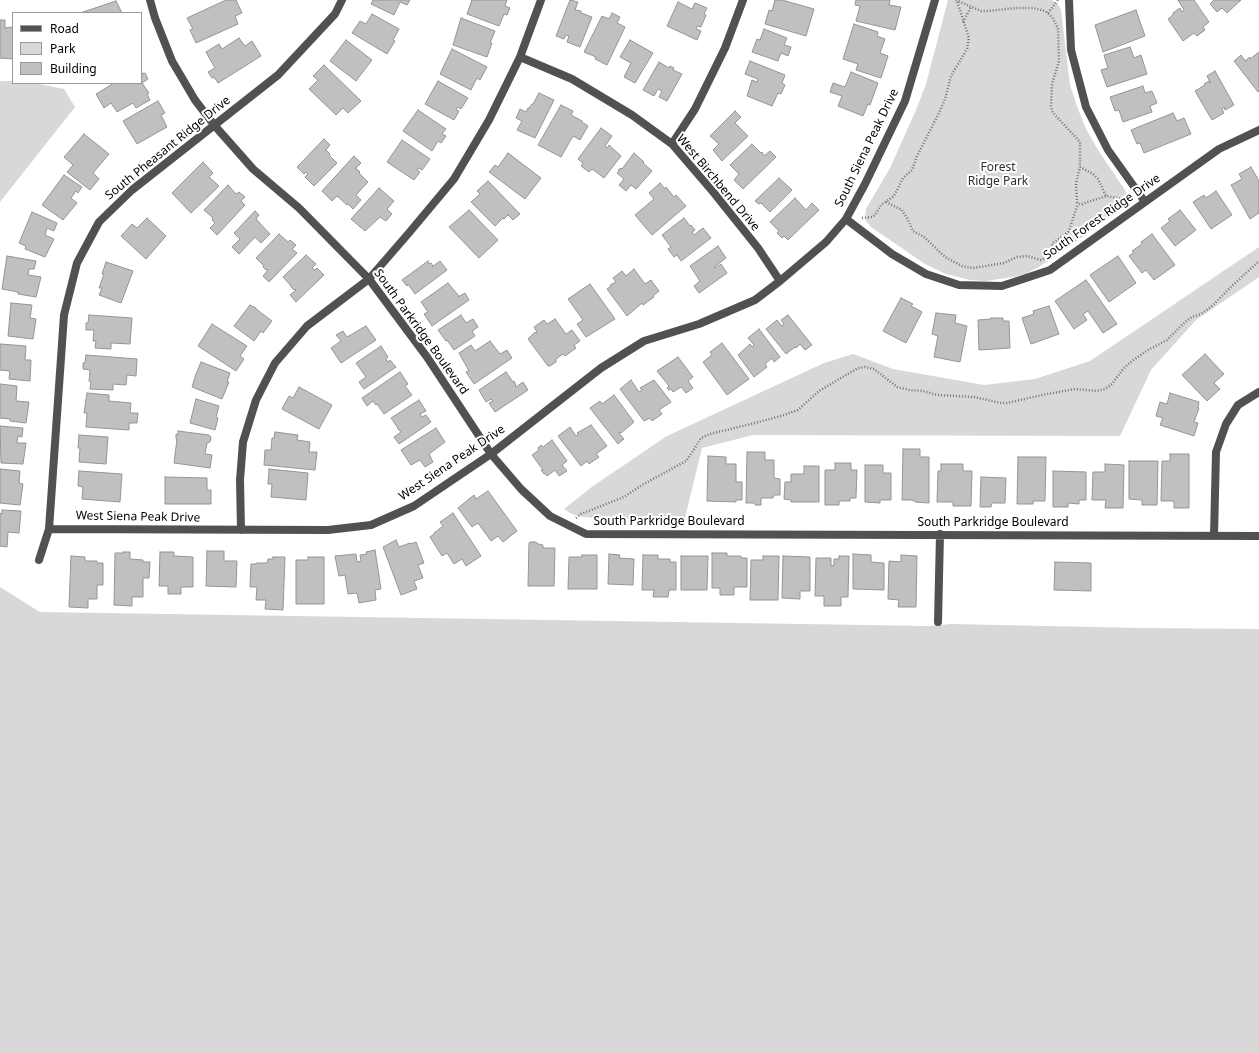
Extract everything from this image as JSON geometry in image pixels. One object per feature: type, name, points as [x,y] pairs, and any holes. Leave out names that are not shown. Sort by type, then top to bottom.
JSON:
[{"type":"street","name":"South Parkridge Boulevard","points":[[150,0],[155,18],[172,61],[195,100],[215,126],[253,169],[299,208],[369,279],[427,357],[491,454],[521,489],[550,516],[586,534],[1259,536]]},
{"type":"street","name":"South Pheasant Ridge Drive","points":[[39,560],[49,529],[64,315],[77,263],[99,222],[132,190],[278,75],[335,14],[342,0]]},
{"type":"street","points":[[241,530],[240,480],[244,442],[256,400],[275,363],[307,326],[369,279],[454,179],[489,120],[520,57],[541,0]]},
{"type":"street","points":[[672,144],[695,110],[725,48],[742,0]]},
{"type":"street","name":"South Siena Peak Drive","points":[[780,281],[826,242],[846,218],[865,184],[905,101],[935,0]]},
{"type":"street","points":[[1069,0],[1071,50],[1086,107],[1108,150],[1145,202]]},
{"type":"street","name":"West Birchbend Drive","points":[[520,57],[572,79],[632,114],[672,144],[714,192],[758,248],[780,281]]},
{"type":"street","name":"South Forest Ridge Drive","points":[[846,218],[892,254],[926,274],[959,285],[1002,286],[1050,270],[1219,149],[1259,130]]},
{"type":"street","name":"West Siena Peak Drive","points":[[49,529],[328,530],[371,525],[414,506],[491,454],[601,368],[644,341],[699,324],[755,300],[780,281]]},
{"type":"street","points":[[1214,536],[1216,452],[1226,424],[1238,405],[1259,392]]},
{"type":"street","points":[[938,622],[940,534]]},
{"type":"path","points":[[846,218],[872,217],[881,205],[894,196],[903,178],[912,170],[917,156],[945,99],[951,76],[967,49],[969,38],[956,0]]},
{"type":"path","points":[[886,202],[902,210],[913,231],[924,237],[945,257],[962,266],[973,268],[1004,263],[1017,257],[1027,256],[1041,260],[1050,255],[1053,243],[1068,232],[1070,228],[1078,204],[1076,183],[1080,167],[1080,142],[1052,111],[1052,84],[1059,61],[1058,28],[1048,13],[1033,8],[981,11],[956,0]]},
{"type":"path","points":[[1048,13],[1059,0]]},
{"type":"path","points":[[963,22],[971,7]]},
{"type":"path","points":[[1080,167],[1093,174],[1098,179],[1106,196]]},
{"type":"path","points":[[1078,204],[1106,196],[1145,202]]},
{"type":"path","points":[[568,525],[581,514],[624,497],[686,460],[694,451],[701,438],[710,434],[781,416],[798,410],[820,391],[858,368],[865,367],[874,369],[896,387],[923,391],[937,395],[974,397],[1001,403],[1075,389],[1097,391],[1105,390],[1132,361],[1148,350],[1167,340],[1192,317],[1201,314],[1211,307],[1259,261]]},
{"type":"green space","name":"Forest Ridge Park","points":[[948,0],[1052,0],[1058,4],[1061,10],[1070,85],[1078,109],[1086,129],[1098,150],[1127,194],[1124,207],[1039,267],[1025,274],[986,281],[970,280],[946,274],[925,264],[871,227],[866,221],[866,209],[890,168],[926,84]]},
{"type":"green space","points":[[0,81],[12,81],[12,84],[39,84],[64,89],[75,107],[0,202]]},
{"type":"green space","points":[[1259,247],[1259,277],[1196,320],[1151,370],[1120,436],[753,435],[702,448],[685,518],[602,519],[572,514],[564,509],[593,486],[667,436],[824,363],[853,354],[893,369],[984,385],[1035,379],[1090,361]]},
{"type":"green space","points":[[0,587],[40,612],[929,626],[951,624],[1259,629],[1259,1053],[0,1053]]},
{"type":"building","points":[[226,0],[236,0],[242,13],[235,16],[238,24],[196,43],[190,30],[193,29],[187,18]]},
{"type":"building","points":[[373,0],[410,0],[407,5],[400,2],[394,15],[371,4]]},
{"type":"building","points":[[472,0],[507,0],[505,6],[510,8],[507,15],[504,14],[499,26],[467,14]]},
{"type":"building","points":[[570,0],[578,2],[575,10],[581,11],[581,13],[592,17],[580,47],[567,42],[569,36],[566,35],[564,39],[556,36]]},
{"type":"building","points":[[775,0],[782,0],[814,9],[806,36],[765,24],[769,10],[772,11]]},
{"type":"building","points":[[856,0],[890,0],[889,5],[901,7],[895,30],[856,21],[860,6],[855,5]]},
{"type":"building","points":[[1178,0],[1194,0],[1209,22],[1203,27],[1205,30],[1197,36],[1194,33],[1183,41],[1168,19],[1180,8],[1182,12],[1184,10]]},
{"type":"building","points":[[1214,0],[1241,0],[1227,13],[1222,8],[1217,12],[1210,4]]},
{"type":"building","points":[[116,1],[122,12],[83,12]]},
{"type":"building","points":[[678,2],[692,9],[695,3],[707,8],[701,27],[697,26],[696,29],[701,31],[697,40],[667,26]]},
{"type":"building","points":[[1136,10],[1145,36],[1103,52],[1095,25]]},
{"type":"building","points":[[612,13],[620,17],[617,23],[625,27],[607,65],[595,59],[596,57],[584,52],[602,16],[609,19]]},
{"type":"building","points":[[372,14],[399,29],[393,40],[395,41],[387,54],[352,33],[360,21],[366,24]]},
{"type":"building","points":[[461,18],[495,31],[490,43],[492,43],[487,57],[453,45]]},
{"type":"building","points":[[0,20],[5,20],[5,28],[12,27],[12,59],[0,58]]},
{"type":"building","points":[[854,24],[878,32],[877,36],[885,39],[880,53],[888,56],[881,78],[856,70],[858,64],[843,59]]},
{"type":"building","points":[[764,29],[787,38],[784,45],[791,47],[788,56],[781,53],[778,61],[752,52],[757,39],[760,40]]},
{"type":"building","points":[[239,38],[245,46],[252,41],[261,56],[218,83],[208,72],[215,68],[206,52],[219,44],[222,49]]},
{"type":"building","points":[[346,40],[372,60],[356,81],[330,61]]},
{"type":"building","points":[[630,40],[653,53],[635,83],[624,77],[631,63],[620,57]]},
{"type":"building","points":[[1130,47],[1134,58],[1141,55],[1147,74],[1107,87],[1101,70],[1108,68],[1104,55]]},
{"type":"building","points":[[452,49],[487,67],[480,80],[477,78],[471,90],[440,74]]},
{"type":"building","points":[[1259,52],[1258,92],[1234,61],[1241,55],[1246,62],[1246,60],[1250,57],[1250,59]]},
{"type":"building","points":[[750,61],[785,75],[782,83],[785,85],[781,94],[778,93],[772,106],[747,96],[752,80],[757,82],[758,79],[745,74]]},
{"type":"building","points":[[659,62],[669,68],[670,66],[674,68],[673,70],[682,74],[667,101],[659,97],[662,91],[658,89],[654,96],[643,90]]},
{"type":"building","points":[[324,65],[361,101],[348,113],[343,108],[336,115],[309,89],[318,80],[313,76]]},
{"type":"building","points":[[1215,71],[1234,105],[1225,110],[1224,107],[1222,109],[1224,113],[1212,120],[1195,91],[1209,81],[1210,83],[1207,76]]},
{"type":"building","points":[[142,72],[143,74],[145,73],[148,79],[142,83]]},
{"type":"building","points":[[851,72],[878,83],[870,105],[868,104],[863,116],[838,106],[842,96],[830,92],[833,83],[845,87]]},
{"type":"building","points":[[438,81],[468,98],[461,109],[457,107],[456,110],[459,111],[454,120],[425,104]]},
{"type":"building","points":[[142,83],[149,93],[147,94],[150,100],[136,108],[133,103],[117,112],[111,103],[104,108],[96,94],[112,84]]},
{"type":"building","points":[[1143,86],[1145,93],[1152,91],[1157,103],[1150,106],[1152,112],[1123,122],[1119,110],[1115,111],[1110,97]]},
{"type":"building","points":[[539,93],[554,100],[535,138],[517,130],[522,121],[516,118],[520,109],[526,112],[533,104]]},
{"type":"building","points":[[158,101],[165,113],[161,115],[167,127],[137,144],[123,121]]},
{"type":"building","points":[[561,105],[573,111],[571,115],[588,126],[580,140],[573,136],[561,157],[538,145]]},
{"type":"building","points":[[418,110],[446,129],[442,134],[446,136],[441,143],[438,141],[432,151],[403,131]]},
{"type":"building","points":[[735,111],[741,117],[735,123],[748,136],[722,161],[713,150],[719,144],[710,136]]},
{"type":"building","points":[[1173,113],[1177,121],[1184,118],[1191,134],[1144,153],[1140,143],[1137,144],[1131,130]]},
{"type":"building","points":[[601,128],[612,136],[605,146],[607,148],[609,145],[621,156],[604,178],[592,169],[589,172],[581,166],[583,163],[578,159]]},
{"type":"building","points":[[84,134],[109,154],[93,173],[99,179],[90,190],[67,172],[73,165],[64,157]]},
{"type":"building","points":[[324,139],[330,145],[325,151],[326,150],[337,163],[314,186],[305,177],[308,174],[306,172],[304,174],[297,167]]},
{"type":"building","points":[[402,140],[430,159],[422,170],[418,168],[417,170],[420,172],[414,180],[387,162]]},
{"type":"building","points":[[752,144],[761,153],[762,152],[764,156],[770,151],[776,157],[743,189],[734,180],[739,174],[730,165]]},
{"type":"building","points":[[508,153],[541,178],[525,199],[489,172],[495,165],[498,167]]},
{"type":"building","points":[[634,153],[652,171],[636,189],[631,185],[626,191],[619,185],[624,179],[617,173],[619,171],[618,170],[621,168],[622,169]]},
{"type":"building","points":[[354,156],[361,163],[355,169],[360,172],[359,173],[368,182],[356,195],[361,200],[353,209],[337,196],[332,201],[322,191]]},
{"type":"building","points":[[203,162],[213,173],[209,177],[219,186],[191,213],[172,193]]},
{"type":"building","points":[[1251,167],[1259,181],[1259,213],[1250,219],[1231,185],[1242,179],[1239,174]]},
{"type":"building","points":[[64,175],[82,187],[78,193],[76,191],[71,198],[77,203],[63,220],[42,205]]},
{"type":"building","points":[[779,178],[792,190],[770,212],[761,203],[759,204],[755,201]]},
{"type":"building","points":[[488,181],[520,214],[513,220],[508,215],[495,226],[471,202],[480,194],[477,191]]},
{"type":"building","points":[[660,183],[665,189],[666,187],[674,197],[676,195],[686,206],[652,235],[635,215],[654,199],[649,193]]},
{"type":"building","points":[[228,185],[236,194],[239,192],[245,197],[241,201],[245,205],[217,235],[210,228],[215,223],[212,220],[213,218],[204,210]]},
{"type":"building","points":[[379,188],[394,201],[387,209],[392,214],[386,221],[380,217],[365,231],[351,219]]},
{"type":"building","points":[[1216,191],[1232,215],[1211,229],[1193,202],[1204,195],[1206,198]]},
{"type":"building","points":[[795,198],[806,210],[812,203],[819,210],[788,240],[784,236],[782,238],[777,233],[779,231],[770,222]]},
{"type":"building","points":[[469,210],[498,240],[479,258],[449,227]]},
{"type":"building","points":[[1180,210],[1196,230],[1175,246],[1161,228],[1170,221],[1168,219]]},
{"type":"building","points":[[255,211],[259,215],[256,219],[270,234],[261,243],[255,237],[239,254],[232,247],[240,239],[234,233]]},
{"type":"building","points":[[32,212],[57,223],[54,231],[47,228],[45,235],[54,239],[45,257],[25,249],[26,246],[19,243]]},
{"type":"building","points":[[147,218],[166,236],[146,259],[121,236],[132,224],[137,228]]},
{"type":"building","points":[[684,218],[695,230],[692,232],[694,235],[703,228],[711,238],[681,261],[677,255],[674,257],[668,249],[671,247],[662,235]]},
{"type":"building","points":[[279,234],[288,242],[290,240],[296,245],[292,249],[297,253],[269,282],[263,276],[268,270],[263,267],[264,266],[256,258]]},
{"type":"building","points":[[1152,234],[1175,265],[1154,280],[1146,270],[1142,273],[1129,256],[1134,252],[1132,251],[1142,244],[1141,242]]},
{"type":"building","points":[[718,246],[726,258],[714,267],[715,268],[721,264],[727,273],[699,293],[694,286],[700,281],[690,266]]},
{"type":"building","points":[[306,255],[316,264],[312,268],[315,270],[317,268],[324,275],[296,302],[290,295],[296,290],[291,287],[283,277]]},
{"type":"building","points":[[7,256],[36,261],[34,269],[29,269],[28,275],[41,277],[36,297],[18,294],[18,292],[2,289]]},
{"type":"building","points":[[1118,256],[1136,283],[1109,302],[1090,275]]},
{"type":"building","points":[[428,261],[429,264],[431,263],[433,266],[432,267],[440,261],[447,270],[415,294],[408,284],[407,286],[402,280]]},
{"type":"building","points":[[106,262],[133,271],[121,303],[99,295],[102,288],[99,288]]},
{"type":"building","points":[[634,269],[645,284],[651,280],[659,291],[653,296],[654,297],[643,305],[642,303],[627,316],[607,289],[611,286],[610,285],[616,282],[613,278],[622,271],[626,276]]},
{"type":"building","points":[[1086,280],[1117,324],[1103,333],[1088,311],[1083,314],[1087,320],[1074,329],[1055,301]]},
{"type":"building","points":[[448,283],[459,296],[458,297],[465,293],[469,300],[432,326],[424,314],[428,312],[421,302]]},
{"type":"building","points":[[590,284],[615,319],[586,337],[577,324],[583,320],[568,299]]},
{"type":"building","points":[[901,298],[913,304],[911,306],[922,312],[906,343],[883,331]]},
{"type":"building","points":[[11,303],[32,305],[30,318],[36,319],[33,339],[8,336]]},
{"type":"building","points":[[250,305],[272,321],[263,333],[261,331],[254,341],[234,326]]},
{"type":"building","points":[[1049,306],[1059,334],[1031,344],[1022,318],[1034,314],[1033,311]]},
{"type":"building","points":[[936,313],[956,315],[955,323],[967,326],[960,362],[934,357],[938,336],[932,334]]},
{"type":"building","points":[[89,315],[132,318],[130,344],[111,343],[111,349],[95,348],[96,341],[93,341],[94,330],[86,330],[86,323],[88,323]]},
{"type":"building","points":[[461,315],[466,323],[473,319],[478,327],[472,331],[475,336],[454,350],[438,330]]},
{"type":"building","points":[[788,315],[812,345],[805,350],[800,344],[786,354],[766,329],[777,320],[782,326],[784,324],[781,320]]},
{"type":"building","points":[[1003,318],[1003,321],[1009,321],[1010,348],[979,350],[978,320]]},
{"type":"building","points":[[555,319],[566,334],[572,330],[580,341],[574,345],[576,348],[565,356],[563,354],[556,359],[556,362],[548,366],[528,339],[535,332],[537,332],[534,327],[544,320],[547,324]]},
{"type":"building","points":[[212,324],[247,346],[240,356],[244,359],[236,371],[198,346]]},
{"type":"building","points":[[366,326],[376,340],[341,363],[331,348],[341,341],[336,335],[343,331],[347,337]]},
{"type":"building","points":[[759,329],[780,357],[774,362],[772,358],[765,364],[767,367],[754,377],[738,355],[750,344],[752,347],[754,345],[748,338]]},
{"type":"building","points":[[490,341],[500,354],[507,350],[512,358],[474,384],[466,372],[469,371],[459,353],[471,345],[475,351]]},
{"type":"building","points":[[722,343],[749,379],[727,395],[703,362],[712,355],[710,352]]},
{"type":"building","points":[[0,344],[26,346],[25,360],[31,360],[30,381],[9,379],[10,371],[0,370]]},
{"type":"building","points":[[381,346],[388,357],[386,359],[388,362],[390,360],[396,367],[364,389],[359,382],[366,377],[356,363]]},
{"type":"building","points":[[1205,354],[1224,374],[1214,383],[1220,389],[1207,401],[1182,375]]},
{"type":"building","points":[[86,355],[137,359],[136,376],[127,375],[126,385],[113,384],[113,390],[90,389],[90,370],[83,369],[83,363],[85,363]]},
{"type":"building","points":[[678,357],[693,377],[688,381],[693,388],[686,393],[681,387],[673,392],[671,389],[669,390],[667,388],[669,386],[657,371]]},
{"type":"building","points":[[201,362],[230,373],[227,382],[229,382],[222,399],[192,387]]},
{"type":"building","points":[[400,372],[408,384],[405,386],[412,395],[384,414],[373,401],[367,406],[362,398]]},
{"type":"building","points":[[506,372],[513,382],[514,381],[516,387],[523,382],[528,390],[495,412],[489,403],[493,401],[491,399],[486,402],[479,390]]},
{"type":"building","points":[[631,380],[639,392],[642,390],[640,388],[654,380],[671,402],[659,410],[662,414],[652,421],[650,418],[644,421],[620,389]]},
{"type":"building","points":[[0,384],[17,386],[16,401],[29,402],[26,423],[0,418]]},
{"type":"building","points":[[299,387],[332,405],[319,429],[282,409],[289,396],[293,398]]},
{"type":"building","points":[[87,393],[109,395],[109,401],[131,403],[130,413],[138,413],[137,423],[129,423],[129,430],[86,427],[87,413],[84,413]]},
{"type":"building","points":[[1170,393],[1199,402],[1199,408],[1194,422],[1198,423],[1194,436],[1160,425],[1163,418],[1156,416],[1160,402],[1167,404]]},
{"type":"building","points":[[614,395],[634,422],[619,433],[624,439],[618,444],[590,408],[600,401],[602,404]]},
{"type":"building","points":[[196,399],[219,406],[215,430],[190,423]]},
{"type":"building","points":[[419,400],[426,411],[420,414],[422,417],[426,415],[431,422],[399,444],[394,437],[401,432],[391,418]]},
{"type":"building","points":[[591,425],[607,446],[596,454],[599,457],[589,464],[587,461],[581,466],[558,436],[570,427],[576,436],[579,434],[577,433]]},
{"type":"building","points":[[0,426],[23,428],[22,437],[18,436],[17,443],[26,443],[23,464],[1,463]]},
{"type":"building","points":[[436,428],[445,442],[429,454],[433,462],[425,467],[420,460],[411,465],[401,450]]},
{"type":"building","points":[[178,431],[209,435],[211,437],[210,442],[207,443],[205,454],[212,455],[210,468],[174,463],[177,439],[176,434],[178,435]]},
{"type":"building","points":[[275,432],[298,435],[297,440],[310,442],[309,452],[317,452],[315,470],[264,465],[265,450],[271,450],[272,438],[274,438]]},
{"type":"building","points":[[79,435],[108,437],[106,464],[79,462]]},
{"type":"building","points":[[552,440],[567,461],[562,465],[567,471],[559,476],[555,470],[547,476],[545,473],[544,474],[541,470],[543,470],[532,455],[539,450],[538,448],[541,445],[543,447]]},
{"type":"building","points":[[903,449],[920,449],[920,457],[929,457],[929,503],[902,500]]},
{"type":"building","points":[[747,452],[765,452],[765,460],[774,460],[774,478],[780,479],[780,495],[774,495],[773,498],[761,498],[761,505],[746,503]]},
{"type":"building","points":[[1170,454],[1189,454],[1189,508],[1174,508],[1174,501],[1161,501],[1162,461],[1170,461]]},
{"type":"building","points":[[708,456],[726,457],[726,464],[736,464],[736,482],[742,482],[742,500],[736,500],[736,502],[707,501]]},
{"type":"building","points":[[1018,457],[1046,457],[1045,501],[1033,501],[1033,504],[1017,504]]},
{"type":"building","points":[[1129,461],[1158,461],[1157,505],[1142,505],[1142,500],[1129,499]]},
{"type":"building","points":[[835,463],[851,463],[851,470],[857,470],[856,498],[850,498],[850,501],[839,501],[839,505],[825,505],[825,470],[835,470]]},
{"type":"building","points":[[941,464],[963,464],[963,471],[972,471],[971,506],[953,506],[953,502],[937,502],[938,471],[941,471]]},
{"type":"building","points":[[1105,464],[1124,465],[1123,508],[1105,508],[1106,500],[1092,500],[1093,472],[1105,472]]},
{"type":"building","points":[[865,465],[883,465],[883,473],[891,473],[891,500],[880,500],[880,503],[865,502]]},
{"type":"building","points":[[804,466],[819,466],[819,502],[791,502],[791,500],[784,499],[785,482],[791,482],[791,474],[804,474]]},
{"type":"building","points":[[0,469],[20,471],[19,483],[23,484],[20,505],[0,503]]},
{"type":"building","points":[[269,469],[308,473],[306,500],[271,497],[272,484],[268,484]]},
{"type":"building","points":[[79,471],[122,474],[120,502],[82,499],[83,487],[78,486]]},
{"type":"building","points":[[1053,471],[1086,472],[1086,500],[1079,500],[1079,504],[1068,503],[1068,507],[1053,507]]},
{"type":"building","points":[[165,477],[207,478],[207,490],[211,490],[211,504],[165,504]]},
{"type":"building","points":[[981,477],[1006,478],[1005,503],[992,503],[991,507],[980,507]]},
{"type":"building","points":[[488,491],[517,531],[503,542],[498,536],[491,541],[478,523],[472,527],[458,508],[474,495],[476,499]]},
{"type":"building","points":[[2,510],[21,511],[19,533],[8,532],[7,547],[0,546],[0,513],[2,514]]},
{"type":"building","points":[[453,513],[481,556],[466,566],[462,559],[454,564],[447,553],[442,556],[430,537],[443,526],[440,522]]},
{"type":"building","points":[[396,540],[399,547],[416,542],[424,563],[418,565],[423,578],[414,581],[417,589],[401,595],[383,547]]},
{"type":"building","points":[[536,542],[543,545],[543,548],[555,548],[554,586],[528,586],[529,543]]},
{"type":"building","points":[[375,550],[381,589],[375,590],[376,600],[359,603],[357,593],[348,594],[345,575],[339,576],[335,556],[356,554],[357,562],[361,561],[360,555],[367,554],[366,552]]},
{"type":"building","points":[[207,551],[224,551],[224,561],[237,561],[236,587],[206,586]]},
{"type":"building","points":[[130,552],[130,559],[150,562],[149,578],[143,578],[143,597],[132,597],[132,606],[114,605],[115,553]]},
{"type":"building","points":[[160,552],[174,552],[174,556],[193,557],[193,587],[181,587],[181,594],[168,594],[168,586],[159,586]]},
{"type":"building","points":[[712,553],[727,553],[727,556],[741,556],[741,558],[747,558],[747,587],[734,587],[734,595],[720,595],[720,588],[712,588]]},
{"type":"building","points":[[609,554],[620,555],[619,558],[634,559],[633,585],[608,584]]},
{"type":"building","points":[[853,554],[871,555],[871,562],[884,563],[884,590],[853,589]]},
{"type":"building","points":[[582,555],[597,555],[597,589],[568,589],[569,557],[582,557]]},
{"type":"building","points":[[643,555],[658,555],[658,559],[670,559],[670,562],[676,562],[676,590],[669,590],[668,597],[653,597],[654,590],[642,590]]},
{"type":"building","points":[[901,555],[917,556],[916,607],[898,607],[899,600],[888,599],[889,561],[901,562]]},
{"type":"building","points":[[71,556],[85,557],[85,561],[97,561],[97,563],[103,563],[103,585],[97,585],[97,599],[88,599],[88,608],[69,607]]},
{"type":"building","points":[[681,556],[708,556],[707,590],[681,590]]},
{"type":"building","points":[[763,556],[779,556],[778,600],[750,600],[751,560],[763,560]]},
{"type":"building","points":[[783,556],[810,557],[810,591],[800,591],[800,599],[782,598]]},
{"type":"building","points":[[839,556],[849,556],[848,597],[841,597],[841,606],[824,606],[824,596],[815,596],[816,558],[831,558],[831,566],[834,565],[834,559],[839,559]]},
{"type":"building","points":[[273,557],[285,557],[283,610],[265,609],[266,600],[256,600],[257,587],[250,587],[251,564],[267,563],[268,559],[273,559]]},
{"type":"building","points":[[308,557],[324,557],[324,604],[296,604],[296,560],[308,560]]},
{"type":"building","points":[[1055,562],[1091,563],[1091,591],[1054,590]]}]
